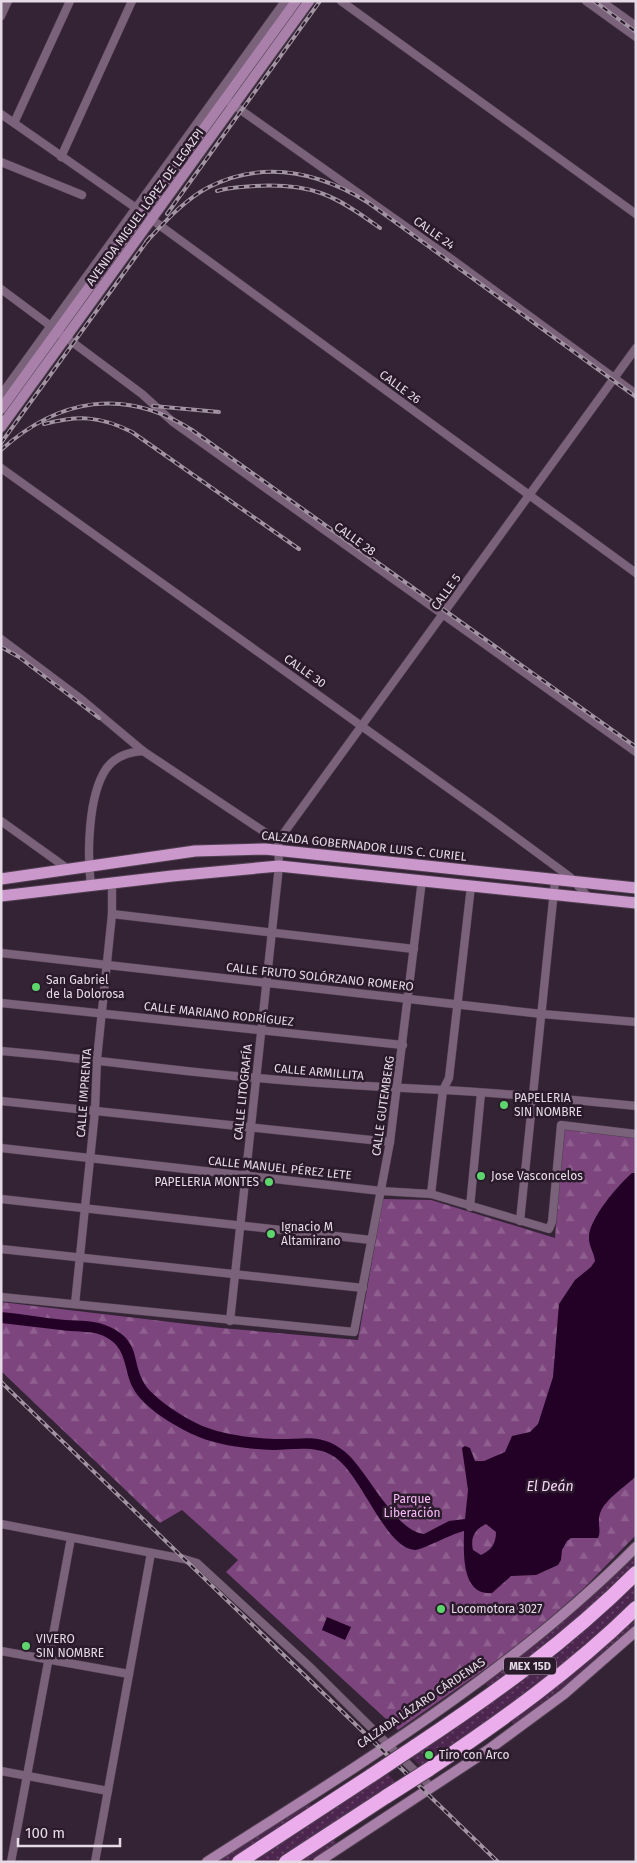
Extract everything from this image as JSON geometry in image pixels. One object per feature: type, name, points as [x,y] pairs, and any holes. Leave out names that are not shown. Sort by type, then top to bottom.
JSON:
[{"type":"highway","name":"MEX 15D","points":[[240,1862],[522,1673],[606,1603],[636,1573]]},
{"type":"highway","name":"MEX 15D","points":[[286,1862],[496,1724],[562,1674],[636,1608]]},
{"type":"highway","points":[[602,1640],[636,1617]]},
{"type":"main road","name":"AVENIDA MIGUEL LÓPEZ DE LEGAZPI","points":[[1,409],[143,214],[222,97],[296,1]]},
{"type":"main road","name":"AVENIDA MIGUEL LÓPEZ DE LEGAZPI","points":[[143,214],[234,105],[309,1]]},
{"type":"main road","name":"AVENIDA MIGUEL LÓPEZ DE LEGAZPI","points":[[1,427],[58,331]]},
{"type":"main road","name":"CALZADA GOBERNADOR LUIS C. CURIEL","points":[[1,879],[195,851],[279,845],[555,881],[636,888]]},
{"type":"main road","points":[[1,896],[279,866],[636,904]]},
{"type":"main road","name":"CALZADA LÁZARO CÁRDENAS","points":[[207,1862],[388,1745],[528,1645],[600,1584],[636,1547]]},
{"type":"main road","points":[[318,1862],[488,1750],[564,1694],[636,1631]]},
{"type":"street","points":[[1,16],[8,1]]},
{"type":"street","points":[[14,123],[70,1]]},
{"type":"street","points":[[61,156],[132,1]]},
{"type":"street","name":"AVENIDA MIGUEL LÓPEZ DE LEGAZPI","points":[[222,97],[285,1]]},
{"type":"street","points":[[340,1],[636,214]]},
{"type":"street","points":[[586,1],[636,37]]},
{"type":"street","points":[[601,1],[636,26]]},
{"type":"street","name":"CALLE 24","points":[[222,97],[450,258],[636,394]]},
{"type":"street","name":"CALLE 26","points":[[1,114],[143,214],[636,572]]},
{"type":"street","points":[[1,162],[82,195]]},
{"type":"street","name":"CALLE 28","points":[[1,289],[142,394],[174,422],[442,616],[636,752]]},
{"type":"street","name":"AVENIDA MIGUEL LÓPEZ DE LEGAZPI","points":[[1,395],[58,331]]},
{"type":"street","name":"CALLE 5","points":[[279,845],[636,348]]},
{"type":"street","name":"CALLE 30","points":[[1,468],[363,726],[576,883],[590,899]]},
{"type":"street","points":[[1,639],[81,699],[143,751],[279,845]]},
{"type":"street","points":[[91,886],[89,867],[91,823],[101,779],[106,768],[120,756],[130,752],[143,751]]},
{"type":"street","points":[[1,820],[70,870]]},
{"type":"street","name":"CALLE LITOGRAFÍA","points":[[230,1321],[279,866],[279,845]]},
{"type":"street","name":"CALLE GUTEMBERG","points":[[230,1321],[354,1332],[378,1196],[381,1190],[390,1142],[398,1089],[422,880]]},
{"type":"street","points":[[520,1221],[555,881]]},
{"type":"street","name":"CALLE IMPRENTA","points":[[75,1304],[95,1111],[97,1059],[112,914],[112,883]]},
{"type":"street","points":[[431,1194],[443,1090],[449,1078],[471,886]]},
{"type":"street","points":[[112,914],[414,949]]},
{"type":"street","name":"CALLE FRUTO SOLÓRZANO ROMERO","points":[[1,953],[542,1014],[636,1022]]},
{"type":"street","name":"CALLE MARIANO RODRÍGUEZ","points":[[1,1003],[102,1012],[403,1045]]},
{"type":"street","name":"CALLE ARMILLITA","points":[[1,1051],[97,1059],[256,1078],[398,1089],[533,1096],[636,1106]]},
{"type":"street","points":[[470,1207],[481,1093]]},
{"type":"street","points":[[1,1101],[390,1142]]},
{"type":"street","name":"CALLE MANUEL PÉREZ LETE","points":[[1,1148],[431,1194],[546,1229],[551,1227],[561,1125],[636,1134]]},
{"type":"street","points":[[1,1199],[371,1240]]},
{"type":"street","points":[[1,1249],[363,1288]]},
{"type":"street","points":[[1,1297],[230,1321]]},
{"type":"street","points":[[1,1524],[190,1560],[197,1564],[311,1668],[431,1787]]},
{"type":"street","points":[[11,1862],[71,1538]]},
{"type":"street","points":[[95,1862],[152,1553]]},
{"type":"street","points":[[1,1651],[129,1674]]},
{"type":"street","points":[[1,1771],[108,1791]]},
{"type":"green space","name":"Parque Liberación","points":[[564,1127],[636,1134],[636,1535],[583,1589],[522,1643],[398,1730],[226,1572],[238,1560],[182,1510],[160,1523],[1,1371],[1,1302],[221,1328],[358,1340],[383,1199],[431,1200],[555,1238]]},
{"type":"shaded area","points":[[636,1555],[636,1565],[601,1598],[547,1645],[490,1689],[485,1683],[563,1622]]},
{"type":"shaded area","points":[[636,1579],[636,1600],[612,1624],[560,1668],[506,1709],[422,1767],[411,1757]]},
{"type":"shaded area","points":[[636,1621],[636,1624],[567,1684],[514,1724],[510,1719],[607,1640]]},
{"type":"shaded area","points":[[387,1773],[398,1784],[279,1862],[252,1862]]},
{"type":"shaded area","points":[[309,1802],[313,1808],[228,1862],[214,1862]]},
{"type":"shaded area","points":[[333,1838],[336,1843],[308,1862],[295,1862]]},
{"type":"water","name":"El Deán","points":[[632,1173],[636,1173],[636,1476],[604,1506],[600,1515],[598,1538],[571,1538],[562,1550],[561,1560],[558,1565],[536,1575],[511,1576],[492,1593],[482,1592],[474,1587],[469,1580],[464,1560],[464,1531],[415,1550],[404,1546],[393,1537],[353,1477],[333,1456],[311,1449],[255,1449],[217,1443],[199,1437],[172,1423],[153,1410],[138,1396],[130,1381],[119,1349],[109,1339],[92,1333],[1,1323],[1,1312],[93,1322],[110,1327],[127,1339],[131,1345],[140,1375],[148,1389],[181,1414],[205,1427],[239,1436],[266,1439],[311,1438],[327,1441],[344,1451],[353,1460],[381,1498],[402,1522],[413,1530],[424,1534],[449,1521],[465,1519],[468,1490],[462,1448],[465,1446],[470,1448],[475,1461],[484,1461],[505,1452],[512,1436],[530,1432],[538,1424],[553,1377],[559,1304],[575,1280],[591,1267],[595,1261],[589,1241],[593,1222],[605,1203]],"holes":[[[486,1524],[496,1532],[494,1543],[488,1551],[481,1555],[473,1550],[474,1534],[479,1528]]]},
{"type":"water","points":[[327,1617],[351,1627],[345,1640],[322,1630]]},
{"type":"railway","points":[[167,214],[320,1]]},
{"type":"railway","points":[[594,1],[636,32]]},
{"type":"railway","points":[[146,242],[191,198],[209,187],[230,178],[251,173],[271,172],[291,173],[331,183],[369,203],[636,397]]},
{"type":"railway","points":[[217,191],[255,186],[308,189],[336,199],[380,228]]},
{"type":"railway","points":[[1,443],[150,237]]},
{"type":"railway","points":[[1,450],[23,432],[46,419],[69,409],[93,404],[117,404],[142,408],[167,416],[192,430],[636,747]]},
{"type":"railway","points":[[153,406],[219,412]]},
{"type":"railway","points":[[44,424],[79,418],[99,420],[132,432],[299,549]]},
{"type":"railway","points":[[1,647],[19,657],[99,718]]},
{"type":"railway","points":[[1,1382],[498,1862]]},
{"type":"place","name":"San Gabriel de la Dolorosa","points":[[36,987]]},
{"type":"place","name":"PAPELERIA SIN NOMBRE","points":[[504,1105]]},
{"type":"place","name":"Jose Vasconcelos","points":[[481,1176]]},
{"type":"place","name":"PAPELERIA MONTES","points":[[269,1182]]},
{"type":"place","name":"Ignacio M Altamirano","points":[[271,1234]]},
{"type":"place","name":"Locomotora 3027","points":[[441,1609]]},
{"type":"place","name":"VIVERO SIN NOMBRE","points":[[26,1646]]},
{"type":"place","name":"Tiro con Arco","points":[[429,1755]]}]
